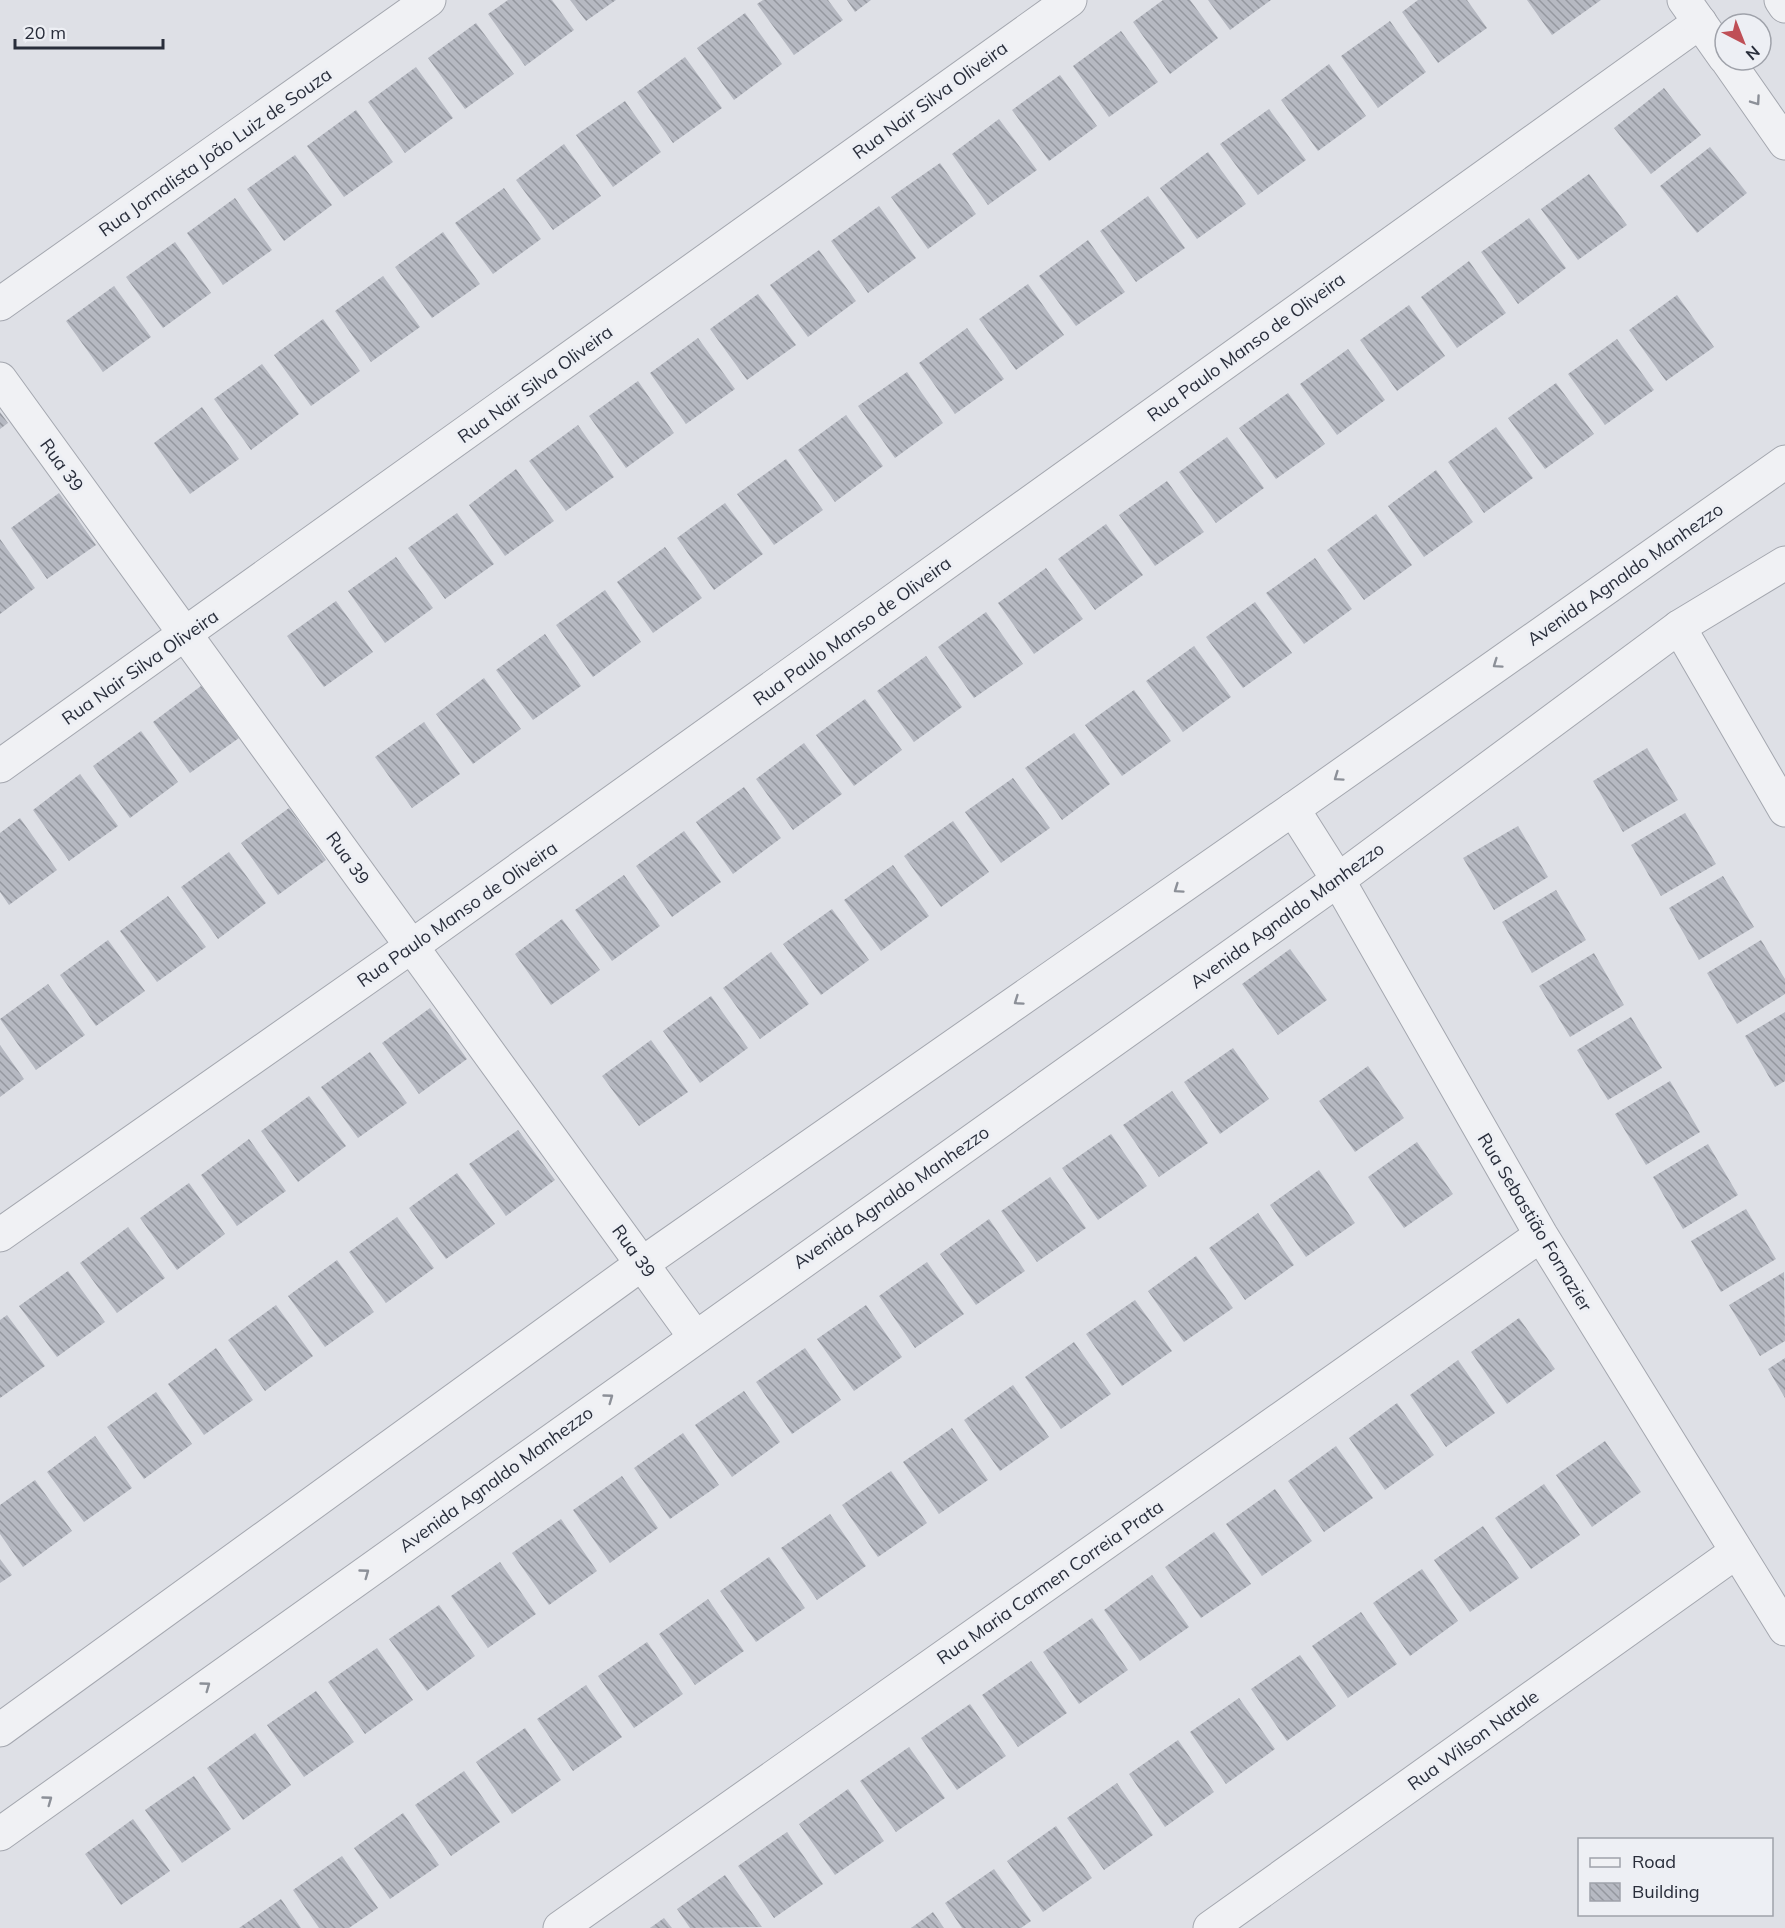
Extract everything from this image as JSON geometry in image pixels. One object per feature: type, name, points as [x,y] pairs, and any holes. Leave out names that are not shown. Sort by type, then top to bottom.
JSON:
[{"type":"street","name":"Rua Jornalista João Luiz de Souza","points":[[0,304],[429,0]]},
{"type":"street","name":"Rua Nair Silva Oliveira","points":[[0,766],[1070,0]]},
{"type":"street","points":[[1781,0],[1785,6]]},
{"type":"street","points":[[1692,11],[1713,41]]},
{"type":"street","name":"Rua Paulo Manso de Oliveira","points":[[0,1235],[412,946],[1692,11]]},
{"type":"street","points":[[1735,72],[1785,143]]},
{"type":"street","name":"Rua 39","points":[[0,379],[695,1337]]},
{"type":"street","name":"Avenida Agnaldo Manhezzo","points":[[0,1730],[643,1263],[1785,462]]},
{"type":"street","name":"Avenida Agnaldo Manhezzo","points":[[0,1834],[1338,880],[1679,627],[1785,563]]},
{"type":"street","points":[[1679,627],[1785,810]]},
{"type":"street","name":"Rua Sebastião Fornazier","points":[[1293,809],[1338,880],[1540,1235],[1785,1629]]},
{"type":"street","name":"Rua Maria Carmen Correia Prata","points":[[560,1928],[1540,1235]]},
{"type":"street","name":"Rua Wilson Natale","points":[[1210,1928],[1736,1552]]},
{"type":"building","points":[[508,0],[552,0],[574,30],[525,66],[488,14]]},
{"type":"building","points":[[570,0],[616,0],[586,21]]},
{"type":"building","points":[[763,0],[828,0],[843,20],[794,55],[757,4]]},
{"type":"building","points":[[847,0],[871,0],[855,12]]},
{"type":"building","points":[[1163,0],[1190,0],[1218,38],[1170,74],[1133,22]]},
{"type":"building","points":[[1208,0],[1271,0],[1230,30]]},
{"type":"building","points":[[1418,0],[1467,0],[1487,28],[1438,63],[1402,12]]},
{"type":"building","points":[[1527,0],[1601,0],[1552,35]]},
{"type":"building","points":[[745,13],[782,64],[734,100],[697,48]]},
{"type":"building","points":[[1390,21],[1426,72],[1378,108],[1341,56]]},
{"type":"building","points":[[476,23],[514,74],[465,109],[428,58]]},
{"type":"building","points":[[1121,31],[1158,82],[1109,117],[1073,66]]},
{"type":"building","points":[[685,57],[722,108],[673,143],[637,92]]},
{"type":"building","points":[[1329,64],[1366,116],[1318,151],[1281,100]]},
{"type":"building","points":[[416,67],[453,118],[405,153],[368,102]]},
{"type":"building","points":[[1060,75],[1097,126],[1049,161],[1012,110]]},
{"type":"building","points":[[1664,88],[1701,135],[1651,174],[1614,128]]},
{"type":"building","points":[[625,101],[661,152],[613,187],[576,135]]},
{"type":"building","points":[[1269,109],[1306,160],[1258,195],[1220,144]]},
{"type":"building","points":[[356,110],[393,162],[344,197],[307,146]]},
{"type":"building","points":[[999,119],[1037,170],[988,205],[952,154]]},
{"type":"building","points":[[564,144],[601,196],[553,230],[516,180]]},
{"type":"building","points":[[1710,147],[1747,193],[1697,233],[1660,186]]},
{"type":"building","points":[[1208,152],[1246,204],[1197,239],[1160,188]]},
{"type":"building","points":[[295,155],[332,205],[284,241],[247,189]]},
{"type":"building","points":[[940,163],[976,214],[928,249],[891,197]]},
{"type":"building","points":[[1589,174],[1627,225],[1578,260],[1541,209]]},
{"type":"building","points":[[504,188],[541,239],[493,274],[455,223]]},
{"type":"building","points":[[1148,196],[1185,248],[1136,282],[1100,231]]},
{"type":"building","points":[[235,198],[272,250],[223,285],[187,233]]},
{"type":"building","points":[[879,206],[916,258],[868,293],[831,241]]},
{"type":"building","points":[[1529,218],[1566,268],[1518,304],[1481,252]]},
{"type":"building","points":[[443,232],[480,284],[432,318],[395,267]]},
{"type":"building","points":[[1088,240],[1125,292],[1076,326],[1039,276]]},
{"type":"building","points":[[175,242],[211,293],[163,328],[126,277]]},
{"type":"building","points":[[819,250],[856,301],[808,337],[770,285]]},
{"type":"building","points":[[1469,261],[1506,313],[1457,348],[1421,297]]},
{"type":"building","points":[[383,276],[420,327],[371,362],[335,311]]},
{"type":"building","points":[[1028,284],[1064,335],[1016,370],[979,319]]},
{"type":"building","points":[[114,286],[151,337],[103,372],[66,321]]},
{"type":"building","points":[[758,294],[796,345],[747,380],[710,329]]},
{"type":"building","points":[[1677,295],[1714,347],[1666,381],[1629,330]]},
{"type":"building","points":[[1409,305],[1445,356],[1397,391],[1360,340]]},
{"type":"building","points":[[323,319],[360,371],[311,406],[274,355]]},
{"type":"building","points":[[967,328],[1004,379],[955,414],[919,363]]},
{"type":"building","points":[[698,338],[735,389],[686,424],[650,373]]},
{"type":"building","points":[[1617,339],[1654,390],[1605,425],[1568,374]]},
{"type":"building","points":[[1348,349],[1385,400],[1337,435],[1300,384]]},
{"type":"building","points":[[262,364],[299,414],[251,450],[214,399]]},
{"type":"building","points":[[907,372],[943,423],[895,458],[858,406]]},
{"type":"building","points":[[638,381],[674,433],[626,468],[589,416]]},
{"type":"building","points":[[1556,383],[1594,434],[1545,469],[1508,418]]},
{"type":"building","points":[[1288,393],[1325,444],[1276,479],[1239,428]]},
{"type":"building","points":[[202,407],[239,459],[190,494],[154,443]]},
{"type":"building","points":[[0,412],[8,423],[0,429]]},
{"type":"building","points":[[846,415],[883,466],[835,502],[798,450]]},
{"type":"building","points":[[578,425],[614,477],[566,511],[529,461]]},
{"type":"building","points":[[1496,427],[1533,478],[1484,513],[1448,462]]},
{"type":"building","points":[[1227,437],[1264,488],[1216,523],[1179,472]]},
{"type":"building","points":[[786,459],[823,510],[774,545],[737,494]]},
{"type":"building","points":[[516,469],[554,521],[505,556],[469,505]]},
{"type":"building","points":[[1436,470],[1473,522],[1424,557],[1388,506]]},
{"type":"building","points":[[1167,481],[1204,532],[1155,566],[1119,515]]},
{"type":"building","points":[[59,493],[96,545],[47,579],[11,528]]},
{"type":"building","points":[[725,503],[763,554],[714,590],[677,538]]},
{"type":"building","points":[[457,513],[494,564],[445,599],[408,548]]},
{"type":"building","points":[[1376,514],[1412,565],[1364,600],[1327,550]]},
{"type":"building","points":[[1106,524],[1143,575],[1095,610],[1058,559]]},
{"type":"building","points":[[0,539],[35,588],[0,614]]},
{"type":"building","points":[[665,547],[702,598],[653,633],[617,582]]},
{"type":"building","points":[[396,557],[433,608],[385,643],[348,591]]},
{"type":"building","points":[[1315,558],[1352,609],[1304,644],[1266,593]]},
{"type":"building","points":[[1046,568],[1083,619],[1034,654],[998,603]]},
{"type":"building","points":[[605,590],[641,642],[593,677],[556,625]]},
{"type":"building","points":[[336,601],[373,652],[324,687],[287,636]]},
{"type":"building","points":[[1255,602],[1292,653],[1243,688],[1206,637]]},
{"type":"building","points":[[986,612],[1023,664],[974,698],[938,647]]},
{"type":"building","points":[[545,634],[581,686],[533,720],[496,670]]},
{"type":"building","points":[[1194,646],[1231,697],[1183,732],[1146,681]]},
{"type":"building","points":[[926,656],[962,707],[914,742],[877,691]]},
{"type":"building","points":[[484,678],[521,729],[473,764],[436,714]]},
{"type":"building","points":[[201,686],[239,738],[190,773],[153,722]]},
{"type":"building","points":[[1134,690],[1171,741],[1122,776],[1085,725]]},
{"type":"building","points":[[865,699],[902,750],[854,786],[816,735]]},
{"type":"building","points":[[424,722],[460,774],[412,808],[375,757]]},
{"type":"building","points":[[141,731],[178,782],[130,818],[93,766]]},
{"type":"building","points":[[1074,733],[1110,784],[1062,820],[1025,768]]},
{"type":"building","points":[[804,743],[842,794],[793,830],[756,779]]},
{"type":"building","points":[[1647,748],[1678,800],[1623,832],[1593,781]]},
{"type":"building","points":[[80,774],[118,826],[69,861],[33,810]]},
{"type":"building","points":[[1013,778],[1050,828],[1001,863],[965,812]]},
{"type":"building","points":[[744,787],[781,838],[733,874],[696,822]]},
{"type":"building","points":[[289,808],[326,860],[278,895],[241,843]]},
{"type":"building","points":[[1685,813],[1716,864],[1661,896],[1631,845]]},
{"type":"building","points":[[20,818],[57,870],[9,905],[0,892],[0,833]]},
{"type":"building","points":[[953,821],[989,872],[941,907],[904,856]]},
{"type":"building","points":[[1518,826],[1548,877],[1494,910],[1463,858]]},
{"type":"building","points":[[684,831],[721,882],[672,917],[636,866]]},
{"type":"building","points":[[229,852],[266,903],[218,939],[181,887]]},
{"type":"building","points":[[893,865],[929,916],[881,951],[844,900]]},
{"type":"building","points":[[624,875],[660,926],[612,961],[575,910]]},
{"type":"building","points":[[1723,876],[1754,927],[1699,960],[1669,908]]},
{"type":"building","points":[[1556,890],[1586,940],[1532,973],[1502,922]]},
{"type":"building","points":[[168,896],[206,947],[157,982],[120,931]]},
{"type":"building","points":[[832,909],[869,960],[821,995],[783,944]]},
{"type":"building","points":[[562,919],[600,970],[551,1005],[515,954]]},
{"type":"building","points":[[108,940],[145,991],[96,1026],[60,975]]},
{"type":"building","points":[[1761,940],[1785,979],[1785,994],[1737,1024],[1707,973]]},
{"type":"building","points":[[1290,949],[1327,1000],[1278,1035],[1242,984]]},
{"type":"building","points":[[771,952],[809,1004],[760,1039],[723,988]]},
{"type":"building","points":[[1594,953],[1624,1005],[1570,1037],[1539,986]]},
{"type":"building","points":[[48,984],[85,1035],[36,1070],[0,1019]]},
{"type":"building","points":[[711,996],[748,1048],[700,1083],[663,1031]]},
{"type":"building","points":[[430,1008],[467,1059],[419,1094],[382,1043]]},
{"type":"building","points":[[1785,1012],[1785,1081],[1775,1087],[1745,1036]]},
{"type":"building","points":[[1631,1017],[1662,1068],[1608,1100],[1577,1050]]},
{"type":"building","points":[[651,1040],[688,1092],[639,1126],[602,1076]]},
{"type":"building","points":[[0,1045],[24,1079],[0,1097]]},
{"type":"building","points":[[1233,1048],[1269,1099],[1220,1134],[1184,1082]]},
{"type":"building","points":[[370,1052],[407,1103],[358,1138],[321,1087]]},
{"type":"building","points":[[1368,1066],[1404,1118],[1355,1152],[1319,1101]]},
{"type":"building","points":[[1670,1081],[1700,1132],[1646,1165],[1615,1114]]},
{"type":"building","points":[[1172,1091],[1208,1143],[1159,1177],[1123,1125]]},
{"type":"building","points":[[309,1096],[346,1146],[298,1182],[261,1131]]},
{"type":"building","points":[[518,1130],[555,1180],[506,1216],[469,1164]]},
{"type":"building","points":[[1111,1134],[1147,1186],[1098,1220],[1062,1168]]},
{"type":"building","points":[[249,1139],[286,1191],[237,1226],[201,1175]]},
{"type":"building","points":[[1417,1142],[1453,1194],[1404,1228],[1368,1177]]},
{"type":"building","points":[[1708,1144],[1738,1195],[1683,1229],[1653,1177]]},
{"type":"building","points":[[1319,1170],[1355,1223],[1306,1257],[1270,1205]]},
{"type":"building","points":[[457,1173],[495,1224],[446,1259],[409,1208]]},
{"type":"building","points":[[1050,1177],[1086,1228],[1037,1262],[1001,1211]]},
{"type":"building","points":[[189,1183],[225,1234],[177,1270],[140,1218]]},
{"type":"building","points":[[1746,1209],[1776,1259],[1721,1292],[1691,1241]]},
{"type":"building","points":[[1258,1213],[1294,1265],[1245,1300],[1209,1248]]},
{"type":"building","points":[[397,1217],[434,1268],[386,1303],[349,1252]]},
{"type":"building","points":[[989,1219],[1025,1271],[976,1305],[940,1254]]},
{"type":"building","points":[[128,1227],[165,1278],[117,1313],[80,1263]]},
{"type":"building","points":[[1196,1256],[1233,1308],[1184,1342],[1148,1291]]},
{"type":"building","points":[[337,1260],[374,1312],[325,1347],[288,1296]]},
{"type":"building","points":[[927,1262],[964,1314],[915,1348],[879,1296]]},
{"type":"building","points":[[68,1271],[105,1322],[57,1357],[19,1306]]},
{"type":"building","points":[[1784,1272],[1785,1341],[1760,1356],[1729,1305]]},
{"type":"building","points":[[1135,1300],[1172,1351],[1122,1386],[1086,1334]]},
{"type":"building","points":[[276,1305],[313,1356],[265,1391],[228,1340]]},
{"type":"building","points":[[866,1305],[902,1357],[854,1391],[817,1339]]},
{"type":"building","points":[[7,1315],[45,1366],[0,1398],[0,1320]]},
{"type":"building","points":[[1519,1318],[1555,1369],[1507,1404],[1471,1352]]},
{"type":"building","points":[[1074,1342],[1111,1394],[1061,1429],[1025,1377]]},
{"type":"building","points":[[216,1348],[253,1400],[204,1435],[168,1384]]},
{"type":"building","points":[[805,1348],[841,1400],[792,1434],[756,1382]]},
{"type":"building","points":[[1785,1358],[1785,1398],[1768,1369]]},
{"type":"building","points":[[1458,1360],[1495,1413],[1446,1447],[1410,1395]]},
{"type":"building","points":[[1013,1385],[1049,1437],[1000,1471],[964,1420]]},
{"type":"building","points":[[744,1391],[780,1442],[732,1477],[695,1425]]},
{"type":"building","points":[[156,1392],[192,1444],[144,1479],[107,1427]]},
{"type":"building","points":[[1397,1403],[1434,1455],[1385,1490],[1349,1438]]},
{"type":"building","points":[[952,1428],[988,1480],[939,1514],[903,1462]]},
{"type":"building","points":[[683,1433],[719,1485],[670,1519],[634,1468]]},
{"type":"building","points":[[95,1436],[132,1488],[84,1522],[47,1472]]},
{"type":"building","points":[[1605,1441],[1641,1492],[1592,1527],[1556,1475]]},
{"type":"building","points":[[1336,1446],[1373,1498],[1324,1532],[1288,1481]]},
{"type":"building","points":[[891,1471],[927,1523],[878,1557],[842,1505]]},
{"type":"building","points":[[622,1476],[658,1528],[610,1563],[573,1510]]},
{"type":"building","points":[[35,1480],[72,1531],[23,1567],[0,1534],[0,1505]]},
{"type":"building","points":[[1544,1484],[1580,1535],[1531,1569],[1495,1518]]},
{"type":"building","points":[[1275,1489],[1312,1541],[1262,1576],[1226,1524]]},
{"type":"building","points":[[830,1514],[866,1566],[817,1600],[781,1548]]},
{"type":"building","points":[[561,1519],[597,1571],[549,1605],[512,1553]]},
{"type":"building","points":[[1483,1526],[1519,1578],[1470,1612],[1434,1560]]},
{"type":"building","points":[[1214,1532],[1251,1584],[1201,1618],[1165,1567]]},
{"type":"building","points":[[769,1557],[805,1608],[756,1642],[720,1591]]},
{"type":"building","points":[[0,1559],[12,1575],[0,1583]]},
{"type":"building","points":[[500,1562],[536,1614],[488,1648],[451,1596]]},
{"type":"building","points":[[1422,1569],[1458,1621],[1410,1656],[1373,1603]]},
{"type":"building","points":[[1152,1575],[1189,1627],[1140,1661],[1104,1610]]},
{"type":"building","points":[[708,1599],[744,1651],[695,1685],[659,1634]]},
{"type":"building","points":[[439,1605],[475,1656],[427,1691],[389,1639]]},
{"type":"building","points":[[1361,1612],[1397,1664],[1348,1698],[1312,1646]]},
{"type":"building","points":[[1092,1618],[1128,1670],[1079,1704],[1043,1652]]},
{"type":"building","points":[[647,1642],[683,1694],[634,1728],[598,1676]]},
{"type":"building","points":[[377,1648],[413,1700],[365,1734],[328,1682]]},
{"type":"building","points":[[1300,1655],[1336,1706],[1287,1741],[1251,1689]]},
{"type":"building","points":[[1031,1661],[1067,1713],[1018,1747],[982,1695]]},
{"type":"building","points":[[586,1685],[622,1737],[573,1771],[537,1719]]},
{"type":"building","points":[[316,1691],[354,1742],[304,1777],[267,1725]]},
{"type":"building","points":[[1239,1698],[1275,1749],[1226,1784],[1190,1732]]},
{"type":"building","points":[[970,1704],[1006,1756],[957,1790],[921,1738]]},
{"type":"building","points":[[525,1728],[561,1780],[512,1814],[476,1762]]},
{"type":"building","points":[[255,1733],[291,1785],[243,1820],[207,1768]]},
{"type":"building","points":[[1178,1740],[1214,1792],[1165,1827],[1129,1774]]},
{"type":"building","points":[[909,1747],[945,1798],[896,1832],[860,1781]]},
{"type":"building","points":[[464,1771],[500,1822],[451,1856],[415,1805]]},
{"type":"building","points":[[194,1776],[231,1829],[182,1863],[145,1810]]},
{"type":"building","points":[[1117,1783],[1153,1835],[1104,1870],[1067,1818]]},
{"type":"building","points":[[848,1789],[884,1841],[835,1875],[799,1824]]},
{"type":"building","points":[[403,1813],[439,1865],[390,1899],[354,1848]]},
{"type":"building","points":[[133,1819],[170,1871],[121,1905],[85,1854]]},
{"type":"building","points":[[1056,1826],[1092,1878],[1043,1912],[1007,1861]]},
{"type":"building","points":[[787,1832],[823,1884],[774,1918],[738,1866]]},
{"type":"building","points":[[342,1856],[378,1908],[349,1928],[319,1928],[293,1890]]},
{"type":"building","points":[[994,1869],[1031,1921],[1021,1928],[962,1928],[945,1903]]},
{"type":"building","points":[[725,1875],[762,1927],[690,1928],[677,1909]]},
{"type":"building","points":[[281,1899],[301,1928],[239,1928]]},
{"type":"building","points":[[933,1912],[944,1928],[911,1928]]},
{"type":"building","points":[[664,1918],[672,1928],[650,1928]]}]
